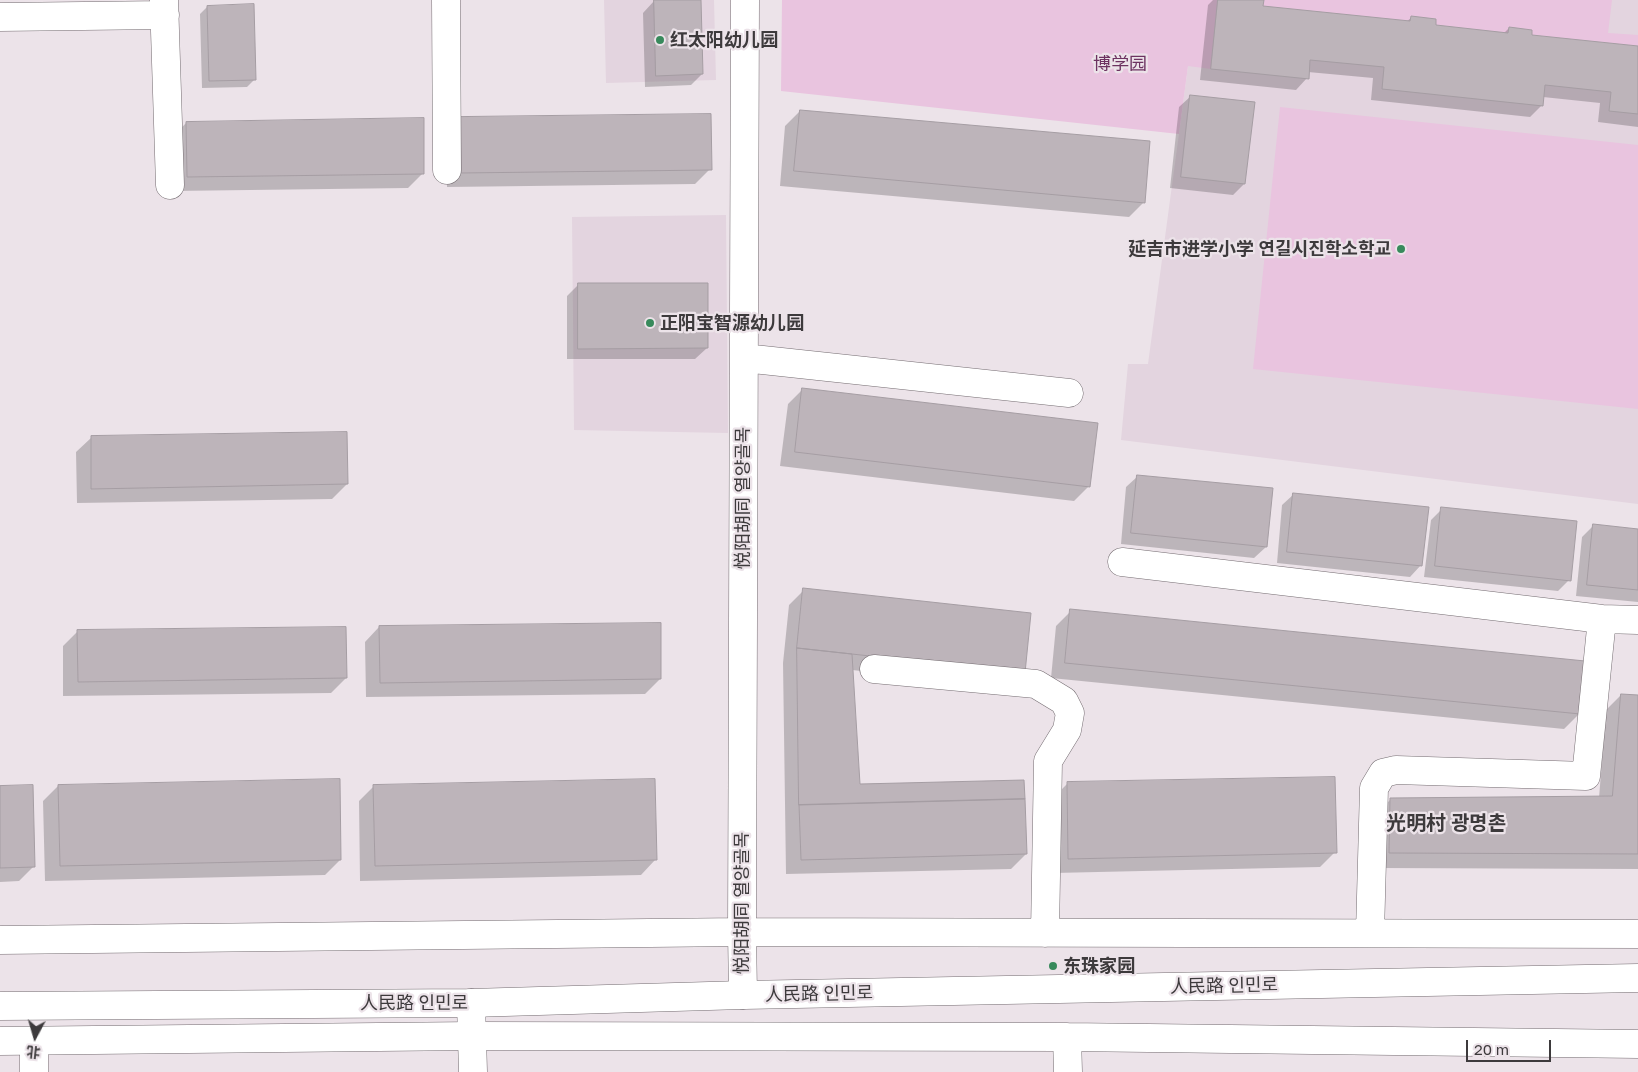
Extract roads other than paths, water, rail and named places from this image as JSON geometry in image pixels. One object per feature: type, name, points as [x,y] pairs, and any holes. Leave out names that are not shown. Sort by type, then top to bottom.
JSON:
[{"type":"main road","points":[[446,0],[447,170]]},
{"type":"main road","name":"悦阳胡同 열양골목","points":[[743,995],[745,0]]},
{"type":"main road","points":[[0,17],[165,7],[170,185]]},
{"type":"main road","points":[[744,358],[1069,393]]},
{"type":"main road","points":[[1122,562],[1602,619],[1638,620]]},
{"type":"main road","points":[[1370,934],[1374,788],[1383,773],[1396,770],[1586,776],[1602,619]]},
{"type":"main road","points":[[874,668],[1036,684],[1064,701],[1070,713],[1067,730],[1048,761],[1045,933]]},
{"type":"main road","points":[[0,940],[742,932],[1638,934]]},
{"type":"main road","name":"人民路 인민로","points":[[0,1006],[471,1003],[743,995],[1638,978]]},
{"type":"main road","points":[[471,1003],[473,1072]]},
{"type":"main road","name":"人民路 인민로","points":[[0,1041],[473,1036],[1067,1037],[1638,1044]]},
{"type":"main road","points":[[1067,1037],[1068,1072]]},
{"type":"main road","points":[[34,1041],[34,1072]]},
{"type":"place","name":"红太阳幼儿园","points":[[660,40]]},
{"type":"place","name":"延吉市进学小学 연길시진학소학교","points":[[1401,249]]},
{"type":"place","name":"正阳宝智源幼儿园","points":[[650,323]]},
{"type":"place","name":"东珠家园","points":[[1053,966]]},
{"type":"district","name":"光明村 광명촌","points":[[1446,824]]},
{"type":"park label","name":"博学园","points":[[1120,64]]}]
